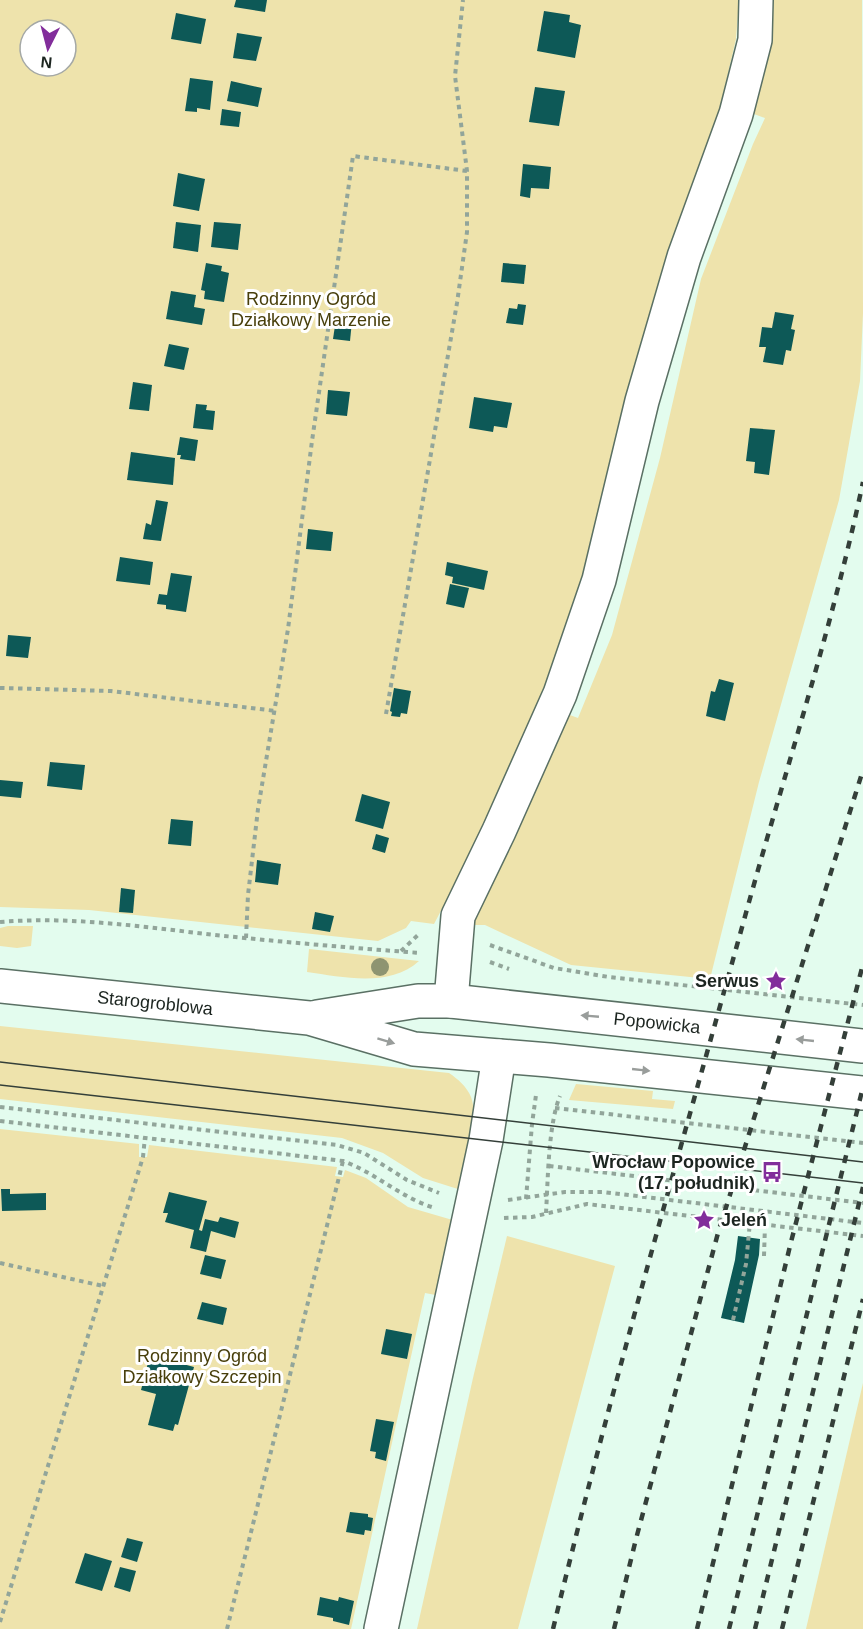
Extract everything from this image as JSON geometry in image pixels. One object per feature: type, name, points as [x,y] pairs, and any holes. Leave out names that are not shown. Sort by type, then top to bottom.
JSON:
[{"type":"street","points":[[451,1001],[458,916],[560,694],[599,580],[651,367],[684,257],[736,114],[755,40],[756,0]]},
{"type":"street","name":"Starogroblowa","points":[[0,986],[309,1018],[414,1049],[499,1056]]},
{"type":"street","name":"Starogroblowa","points":[[309,1018],[418,1000],[451,1001]]},
{"type":"street","name":"Popowicka","points":[[451,1001],[863,1046]]},
{"type":"street","points":[[381,1629],[472,1207],[490,1119],[499,1056],[863,1093]]},
{"type":"path","points":[[386,714],[457,303],[467,232],[467,171],[455,76],[463,0]]},
{"type":"path","points":[[246,938],[248,895],[258,809],[276,711],[353,156],[467,171]]},
{"type":"path","points":[[0,688],[111,691],[276,711]]},
{"type":"path","points":[[0,922],[96,921],[401,952],[418,935],[455,937],[477,940],[554,968],[609,977],[863,1005]]},
{"type":"path","points":[[526,1199],[534,1104],[549,1060]]},
{"type":"path","points":[[0,1107],[337,1145],[364,1153],[407,1180],[430,1191],[472,1207],[514,1219],[587,1204],[863,1236]]},
{"type":"path","points":[[555,1108],[863,1143]]},
{"type":"path","points":[[0,1121],[343,1161],[368,1171],[409,1198],[445,1210],[565,1192],[603,1192],[863,1223]]},
{"type":"path","points":[[0,1622],[143,1157],[145,1137]]},
{"type":"path","points":[[227,1629],[343,1161]]},
{"type":"path","points":[[549,1166],[863,1203]]},
{"type":"path","points":[[733,1320],[746,1264],[750,1222]]},
{"type":"path","points":[[764,1256],[765,1225]]},
{"type":"path","points":[[0,1263],[103,1286]]},
{"type":"green space","name":"Rodzinny Ogród Działkowy Marzenie","points":[[0,0],[739,0],[736,39],[719,112],[669,255],[582,577],[545,689],[486,825],[434,924],[411,921],[406,928],[378,941],[89,910],[0,907]]},
{"type":"green space","points":[[770,0],[862,0],[863,313],[860,381],[839,500],[759,782],[710,979],[571,965],[485,925],[473,925],[504,845],[567,714],[578,718],[612,635],[660,458],[701,279],[765,118],[754,114],[765,60]]},
{"type":"green space","points":[[33,926],[31,946],[17,948],[0,946],[0,928]]},
{"type":"green space","points":[[309,949],[419,961],[394,975],[380,978],[350,978],[307,972]]},
{"type":"green space","points":[[0,1026],[449,1073],[467,1090],[473,1106],[471,1143],[461,1190],[423,1178],[383,1153],[342,1138],[0,1099]]},
{"type":"green space","points":[[576,1084],[653,1091],[652,1099],[675,1101],[673,1109],[569,1100]]},
{"type":"green space","name":"Rodzinny Ogród Działkowy Szczepin","points":[[0,1129],[139,1144],[139,1157],[147,1157],[149,1145],[337,1167],[335,1176],[343,1177],[345,1170],[366,1178],[408,1207],[456,1221],[441,1296],[425,1293],[351,1629],[0,1629]]},
{"type":"green space","points":[[507,1236],[615,1266],[518,1629],[417,1629],[473,1378]]},
{"type":"green space","points":[[863,1383],[863,1629],[806,1629]]},
{"type":"building","points":[[236,0],[267,0],[265,12],[234,7]]},
{"type":"building","points":[[544,11],[570,15],[569,22],[581,25],[575,58],[537,51]]},
{"type":"building","points":[[176,13],[206,19],[201,44],[171,39]]},
{"type":"building","points":[[237,33],[262,37],[256,61],[233,58]]},
{"type":"building","points":[[190,78],[213,81],[210,110],[197,108],[197,112],[185,111]]},
{"type":"building","points":[[231,81],[262,88],[258,107],[227,101]]},
{"type":"building","points":[[535,87],[565,91],[559,126],[529,122]]},
{"type":"building","points":[[222,109],[241,112],[239,127],[220,125]]},
{"type":"building","points":[[523,164],[551,167],[549,189],[531,188],[530,198],[520,196]]},
{"type":"building","points":[[178,173],[205,179],[199,211],[173,206]]},
{"type":"building","points":[[176,222],[201,225],[198,252],[173,248]]},
{"type":"building","points":[[214,222],[241,224],[238,250],[211,247]]},
{"type":"building","points":[[206,263],[222,266],[221,271],[229,273],[224,302],[204,299],[205,291],[201,290]]},
{"type":"building","points":[[503,263],[526,265],[524,284],[501,282]]},
{"type":"building","points":[[171,291],[196,295],[194,307],[205,309],[202,325],[166,319]]},
{"type":"building","points":[[518,304],[526,305],[523,325],[506,323],[509,308],[517,309]]},
{"type":"building","points":[[775,312],[794,315],[791,329],[795,330],[791,351],[786,350],[783,365],[763,362],[766,347],[759,347],[762,327],[772,328]]},
{"type":"building","points":[[336,319],[352,321],[350,341],[333,339]]},
{"type":"building","points":[[169,344],[189,348],[184,370],[164,366]]},
{"type":"building","points":[[133,382],[152,385],[149,411],[129,409]]},
{"type":"building","points":[[328,390],[350,392],[347,416],[326,414]]},
{"type":"building","points":[[474,397],[512,403],[507,428],[494,426],[493,432],[469,428]]},
{"type":"building","points":[[196,404],[207,405],[206,410],[215,411],[213,430],[193,428]]},
{"type":"building","points":[[750,428],[775,430],[769,475],[754,473],[755,462],[746,461]]},
{"type":"building","points":[[180,437],[198,440],[195,461],[180,459],[181,455],[177,455]]},
{"type":"building","points":[[131,452],[175,458],[173,485],[127,480]]},
{"type":"building","points":[[156,500],[168,502],[161,541],[143,539],[146,523],[151,525]]},
{"type":"building","points":[[308,529],[333,532],[331,551],[306,549]]},
{"type":"building","points":[[120,557],[153,562],[150,585],[116,581]]},
{"type":"building","points":[[447,562],[488,571],[484,590],[452,583],[453,577],[445,575]]},
{"type":"building","points":[[171,573],[192,576],[186,612],[166,609],[166,605],[157,604],[159,594],[167,595]]},
{"type":"building","points":[[450,584],[469,588],[464,608],[446,604]]},
{"type":"building","points":[[8,635],[31,637],[28,658],[6,656]]},
{"type":"building","points":[[719,679],[734,683],[725,721],[706,716],[711,691],[715,692]]},
{"type":"building","points":[[394,688],[411,691],[407,714],[401,713],[400,717],[391,716]]},
{"type":"building","points":[[50,762],[85,765],[82,790],[47,786]]},
{"type":"building","points":[[0,780],[23,782],[21,798],[0,796]]},
{"type":"building","points":[[362,794],[390,802],[383,829],[355,821]]},
{"type":"building","points":[[171,819],[193,821],[191,846],[168,844]]},
{"type":"building","points":[[376,834],[389,838],[385,853],[372,849]]},
{"type":"building","points":[[257,860],[281,864],[278,885],[255,882]]},
{"type":"building","points":[[121,888],[135,890],[133,913],[119,912]]},
{"type":"building","points":[[315,912],[334,916],[330,932],[312,929]]},
{"type":"building","points":[[1,1189],[10,1189],[10,1194],[46,1193],[46,1210],[2,1211]]},
{"type":"building","points":[[169,1192],[207,1201],[199,1230],[202,1231],[205,1219],[218,1222],[220,1217],[239,1222],[235,1238],[211,1231],[206,1252],[190,1248],[194,1230],[165,1222],[168,1213],[163,1213]]},
{"type":"building","points":[[738,1236],[760,1239],[759,1255],[744,1323],[721,1318],[735,1260]]},
{"type":"building","points":[[205,1255],[226,1260],[221,1279],[200,1274]]},
{"type":"building","points":[[202,1302],[227,1308],[223,1325],[197,1319]]},
{"type":"building","points":[[386,1329],[412,1334],[407,1359],[381,1354]]},
{"type":"building","points":[[150,1355],[194,1367],[178,1425],[175,1424],[173,1431],[148,1425],[156,1394],[141,1390]]},
{"type":"building","points":[[376,1419],[394,1422],[386,1461],[375,1458],[376,1452],[370,1451]]},
{"type":"building","points":[[350,1512],[368,1514],[368,1517],[373,1518],[371,1531],[365,1530],[364,1535],[346,1532]]},
{"type":"building","points":[[127,1538],[143,1542],[137,1562],[121,1557]]},
{"type":"building","points":[[85,1553],[112,1561],[102,1591],[75,1583]]},
{"type":"building","points":[[120,1567],[136,1571],[130,1592],[114,1587]]},
{"type":"building","points":[[320,1597],[338,1601],[339,1597],[354,1601],[349,1625],[333,1621],[333,1618],[317,1615]]},
{"type":"tram line","points":[[0,1062],[863,1162]]},
{"type":"tram line","points":[[0,1085],[863,1183]]},
{"type":"railway","points":[[553,1629],[648,1265],[824,640],[863,482]]},
{"type":"railway","points":[[614,1629],[718,1233],[863,770]]},
{"type":"railway","points":[[697,1629],[791,1242],[863,964]]},
{"type":"railway","points":[[729,1629],[863,1087]]},
{"type":"railway","points":[[755,1629],[863,1187]]},
{"type":"railway","points":[[782,1629],[863,1299]]},
{"type":"place","name":"Serwus","points":[[776,981]]},
{"type":"place","name":"Wrocław Popowice (17. południk)","points":[[772,1172]]},
{"type":"place","name":"Jeleń","points":[[704,1220]]}]
